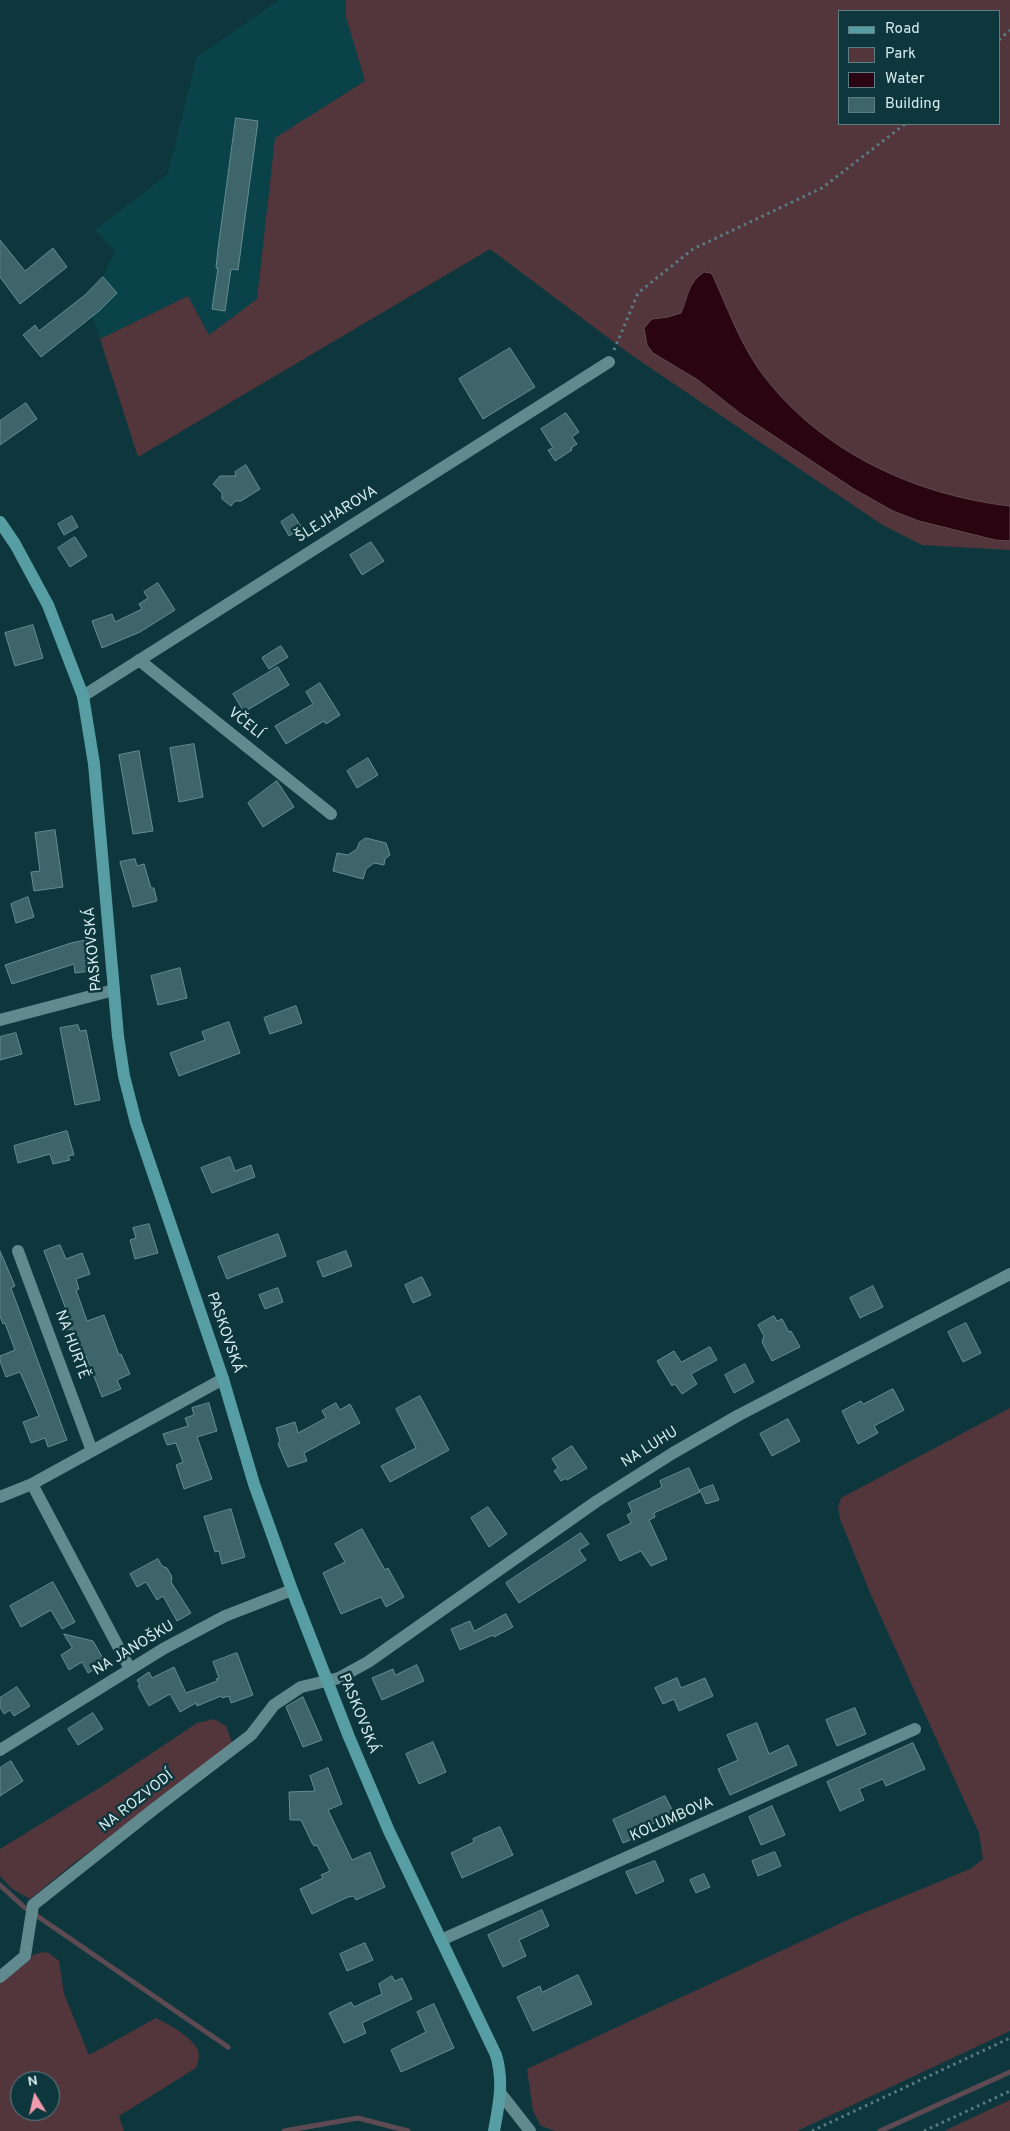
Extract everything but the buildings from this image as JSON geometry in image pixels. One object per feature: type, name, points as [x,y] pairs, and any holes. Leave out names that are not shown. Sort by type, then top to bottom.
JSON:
[{"type":"street","name":"ŠLEJHAROVA","points":[[83,696],[609,362]]},
{"type":"street","name":"PASKOVSKÁ","points":[[0,522],[15,544],[48,605],[83,696],[94,764],[114,990],[124,1076],[136,1123],[223,1379],[254,1484],[292,1590],[389,1831],[496,2055],[501,2071],[501,2094],[494,2131]]},
{"type":"street","name":"VČELÍ","points":[[139,660],[331,814]]},
{"type":"street","points":[[0,1020],[114,990]]},
{"type":"street","name":"NA HURTĚ","points":[[18,1251],[92,1451]]},
{"type":"street","name":"NA LUHU","points":[[327,1680],[339,1678],[368,1662],[559,1528],[673,1453],[739,1415],[1010,1274]]},
{"type":"street","points":[[0,1496],[32,1484],[223,1379]]},
{"type":"street","points":[[32,1484],[130,1669]]},
{"type":"street","name":"NA JANOŠKU","points":[[0,1750],[162,1649],[225,1616],[292,1590]]},
{"type":"street","name":"NA ROZVODÍ","points":[[0,1977],[25,1956],[33,1905],[251,1735],[274,1705],[301,1686],[327,1680]]},
{"type":"street","name":"KOLUMBOVA","points":[[441,1940],[915,1729]]},
{"type":"street","points":[[501,2094],[530,2131]]},
{"type":"path","points":[[1000,39],[1010,30]]},
{"type":"path","points":[[609,362],[638,293],[694,248],[822,188],[904,125]]},
{"type":"path","points":[[812,2131],[1010,2038]]},
{"type":"path","points":[[924,2131],[1010,2091]]},
{"type":"shaded area","points":[[279,0],[346,0],[346,17],[365,81],[275,138],[257,299],[209,335],[188,296],[100,339],[85,295],[103,277],[115,251],[95,230],[168,174],[197,57]]},
{"type":"green space","points":[[346,0],[1010,0],[1010,550],[922,545],[881,524],[627,352],[490,249],[138,457],[100,339],[188,296],[209,335],[257,299],[275,138],[365,81],[346,17]]},
{"type":"green space","points":[[1010,1408],[1010,2031],[797,2131],[555,2131],[541,2126],[533,2111],[527,2069],[856,1916],[970,1869],[983,1859],[979,1833],[871,1595],[840,1519],[838,1508],[841,1498]]},
{"type":"green space","points":[[214,1719],[226,1726],[233,1745],[73,1864],[30,1899],[11,1888],[0,1876],[0,1849],[104,1785],[197,1723]]},
{"type":"green space","points":[[43,1952],[49,1953],[59,1961],[64,1994],[89,2055],[156,2018],[189,2039],[198,2050],[199,2056],[196,2068],[119,2116],[124,2131],[0,2131],[0,1983],[33,1955]]},
{"type":"green space","points":[[1010,2100],[1010,2131],[944,2131]]},
{"type":"water","points":[[704,272],[711,273],[713,276],[739,335],[758,368],[781,397],[808,422],[837,444],[869,463],[903,479],[938,491],[1010,506],[1010,541],[995,540],[919,521],[893,511],[854,489],[741,414],[698,380],[653,353],[647,345],[644,328],[652,319],[681,313],[691,286],[698,276]]},
{"type":"waterway","points":[[0,1885],[24,1907],[228,2047]]},
{"type":"waterway","points":[[880,2131],[1010,2072]]},
{"type":"waterway","points":[[284,2131],[358,2118],[408,2131]]}]
